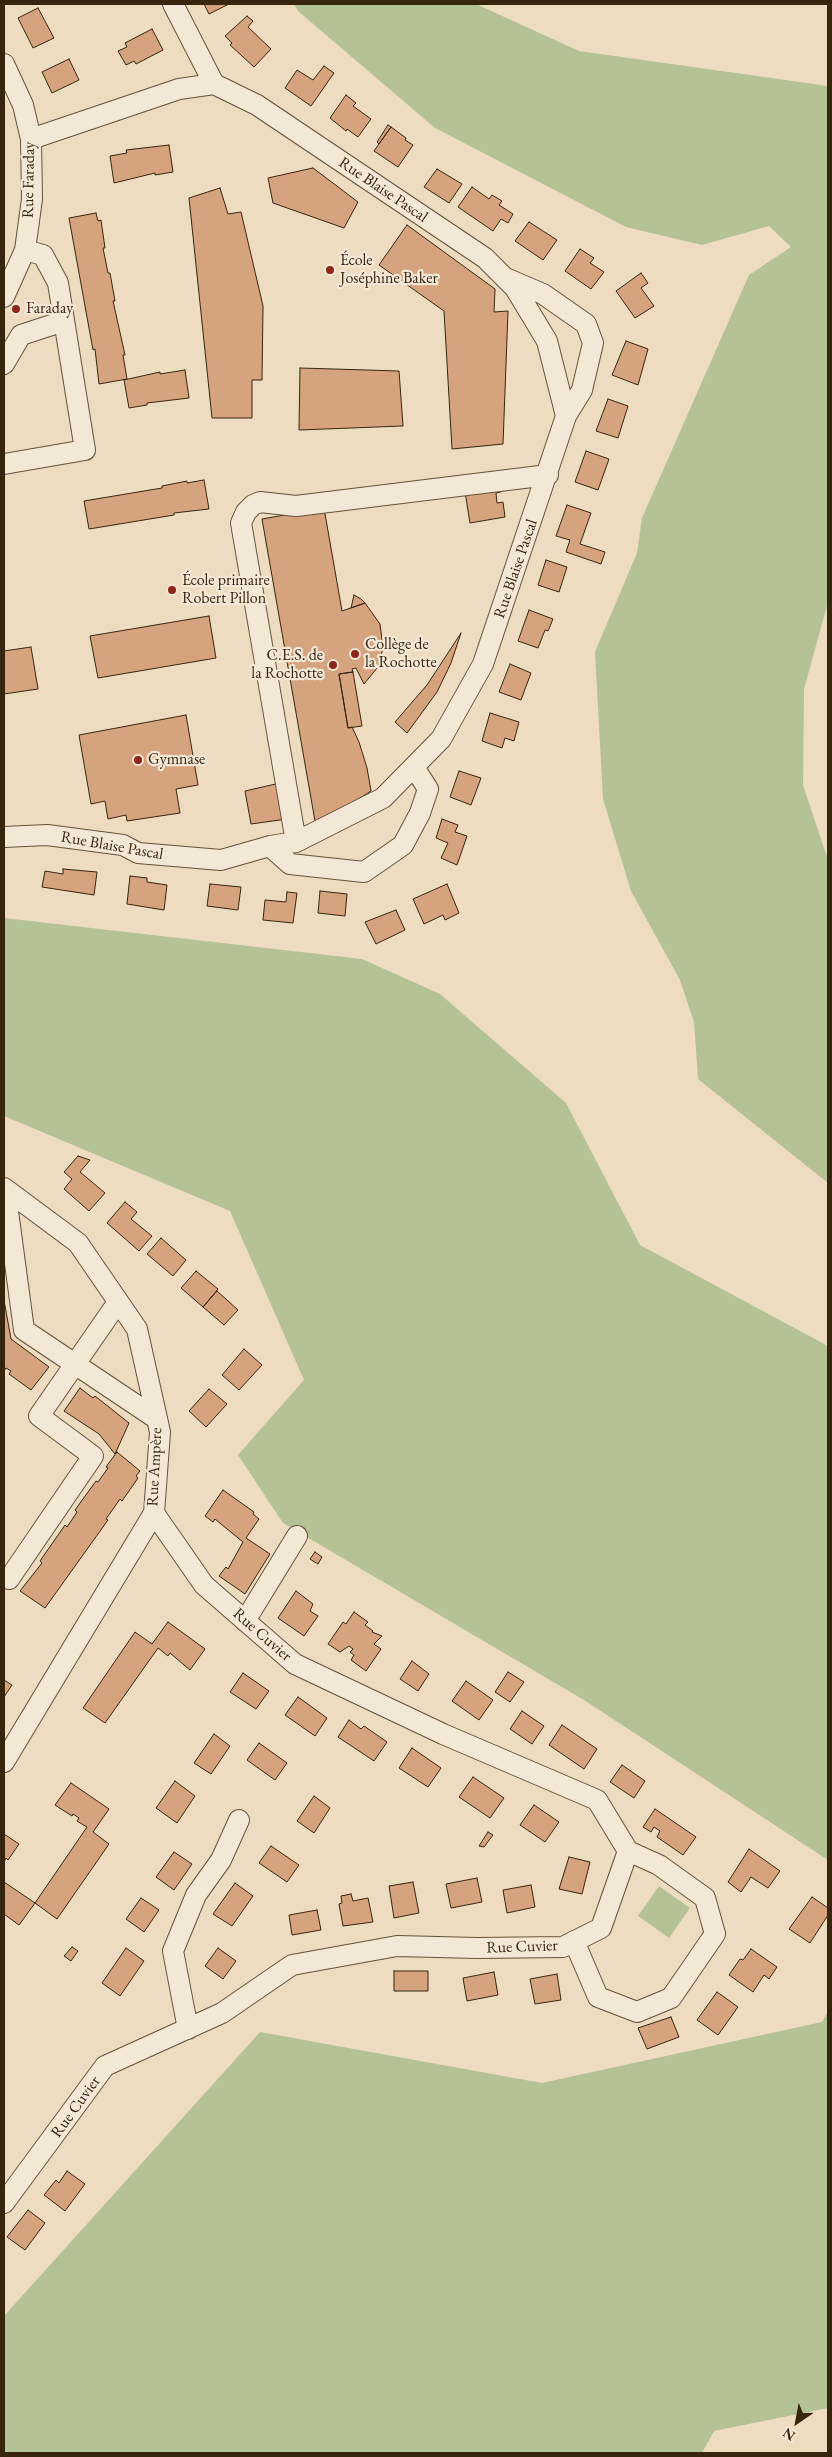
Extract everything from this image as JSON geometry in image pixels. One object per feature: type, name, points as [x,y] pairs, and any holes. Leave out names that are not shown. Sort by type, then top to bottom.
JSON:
[{"type":"street","points":[[31,139],[179,89],[214,84],[173,4]]},
{"type":"street","name":"Rue Faraday","points":[[4,64],[23,105],[31,139],[32,199],[25,250],[4,297]]},
{"type":"street","name":"Rue Blaise Pascal","points":[[4,836],[47,835],[123,845],[138,854],[221,860],[270,846],[296,842],[383,798],[441,739],[483,664],[548,475],[566,416],[547,341],[516,288],[485,258],[258,105],[214,84]]},
{"type":"street","points":[[4,464],[85,450],[58,283],[43,254],[25,250]]},
{"type":"street","points":[[505,278],[543,294],[586,324],[593,343],[582,390],[566,416]]},
{"type":"street","points":[[4,364],[22,335],[64,321]]},
{"type":"street","points":[[296,842],[241,523],[246,512],[253,505],[260,502],[296,506],[548,475]]},
{"type":"street","points":[[270,846],[290,864],[364,872],[403,846],[420,813],[428,789],[414,767]]},
{"type":"street","points":[[4,1188],[24,1330],[157,1419]]},
{"type":"street","name":"Rue Ampère","points":[[4,1188],[78,1243],[137,1329],[160,1432],[154,1513],[4,1762]]},
{"type":"street","points":[[9,1578],[94,1456],[39,1416],[118,1302]]},
{"type":"street","name":"Rue Cuvier","points":[[4,2203],[105,2066],[222,2013],[292,1965],[397,1946],[554,1947],[574,1942],[601,1928],[628,1851],[596,1800],[443,1734],[295,1664],[204,1585],[154,1513]]},
{"type":"street","points":[[245,1621],[296,1536]]},
{"type":"street","points":[[188,2029],[173,1951],[196,1895],[221,1860],[239,1820]]},
{"type":"street","points":[[574,1942],[598,1997],[637,2012],[671,1998],[715,1934],[704,1898],[659,1865],[628,1851]]},
{"type":"green space","points":[[294,4],[476,4],[579,51],[828,86],[828,602],[804,689],[803,785],[828,860],[828,1183],[698,1079],[694,1022],[680,980],[631,891],[603,799],[595,652],[637,553],[642,518],[749,275],[791,247],[769,226],[702,245],[626,227],[435,128],[298,11]]},
{"type":"green space","points":[[4,918],[362,959],[440,994],[566,1103],[640,1245],[828,1346],[828,1860],[584,1700],[283,1523],[238,1455],[304,1380],[230,1211],[4,1116]]},
{"type":"green space","points":[[659,1886],[690,1908],[669,1938],[638,1916]]},
{"type":"green space","points":[[828,2011],[828,2408],[714,2431],[702,2453],[4,2453],[4,2316],[260,2032],[542,2083],[822,2022]]},
{"type":"building","points":[[204,4],[229,4],[209,14]]},
{"type":"building","points":[[38,8],[54,38],[33,48],[18,18]]},
{"type":"building","points":[[247,16],[253,21],[248,27],[271,49],[254,67],[230,45],[232,43],[225,36]]},
{"type":"building","points":[[152,29],[163,50],[136,64],[134,61],[126,65],[118,51],[127,47],[125,43]]},
{"type":"building","points":[[69,59],[79,80],[52,93],[42,72]]},
{"type":"building","points":[[324,66],[334,73],[311,106],[285,88],[297,70],[313,80]]},
{"type":"building","points":[[346,95],[356,103],[353,106],[371,119],[358,137],[347,129],[346,131],[330,118]]},
{"type":"building","points":[[388,125],[391,127],[379,144],[377,142]]},
{"type":"building","points":[[391,127],[413,145],[398,167],[374,151]]},
{"type":"building","points":[[169,145],[173,172],[155,175],[155,173],[114,183],[110,156],[127,153],[126,150]]},
{"type":"building","points":[[313,168],[358,202],[344,228],[273,203],[268,178]]},
{"type":"building","points":[[437,169],[462,184],[449,203],[424,187]]},
{"type":"building","points":[[472,187],[489,199],[492,195],[502,201],[499,205],[513,214],[508,223],[501,219],[493,231],[458,207]]},
{"type":"building","points":[[220,188],[228,214],[241,212],[263,306],[262,380],[252,380],[252,418],[212,418],[189,198]]},
{"type":"building","points":[[96,213],[98,221],[101,220],[105,248],[103,248],[108,273],[110,273],[115,301],[113,301],[125,355],[123,355],[127,379],[99,384],[95,349],[93,350],[69,218]]},
{"type":"building","points":[[529,222],[557,240],[543,260],[515,241]]},
{"type":"building","points":[[407,225],[495,289],[494,312],[508,311],[503,444],[452,449],[444,311],[379,265]]},
{"type":"building","points":[[580,249],[594,258],[590,263],[604,272],[591,289],[565,271]]},
{"type":"building","points":[[641,273],[648,283],[641,288],[654,306],[635,318],[616,291]]},
{"type":"building","points":[[626,341],[648,349],[638,385],[612,375]]},
{"type":"building","points":[[300,368],[399,371],[403,426],[299,430]]},
{"type":"building","points":[[185,370],[189,398],[147,403],[147,405],[129,408],[124,380],[160,372],[160,374]]},
{"type":"building","points":[[608,399],[628,406],[618,438],[596,431]]},
{"type":"building","points":[[586,451],[609,459],[598,490],[575,482]]},
{"type":"building","points":[[204,480],[209,509],[174,513],[174,515],[89,529],[84,501],[162,488],[162,486],[187,481],[187,483]]},
{"type":"building","points":[[500,486],[501,492],[496,493],[497,503],[503,502],[505,517],[470,523],[465,492]]},
{"type":"building","points":[[567,505],[591,513],[580,544],[605,552],[601,564],[566,552],[570,540],[556,536]]},
{"type":"building","name":"C.E.S. de la Rochotte","points":[[324,508],[342,611],[365,603],[380,624],[383,648],[378,667],[364,684],[356,668],[352,669],[353,672],[339,674],[348,728],[352,727],[359,742],[367,768],[371,791],[354,802],[315,821],[262,519]]},
{"type":"building","points":[[546,560],[567,567],[559,592],[538,585]]},
{"type":"building","points":[[354,595],[361,599],[365,603],[351,608]]},
{"type":"building","points":[[529,610],[553,619],[548,631],[545,630],[538,648],[518,641]]},
{"type":"building","points":[[209,616],[216,658],[98,678],[90,636]]},
{"type":"building","points":[[461,633],[451,663],[437,692],[407,733],[395,722],[427,685]]},
{"type":"building","points":[[31,647],[38,689],[4,694],[4,651]]},
{"type":"building","points":[[510,664],[531,673],[521,700],[499,692]]},
{"type":"building","points":[[353,672],[362,726],[348,728],[339,674]]},
{"type":"building","points":[[490,713],[519,722],[514,741],[505,738],[502,748],[482,741]]},
{"type":"building","name":"Gymnase","points":[[186,715],[198,785],[176,789],[180,813],[127,821],[126,815],[108,819],[105,801],[91,804],[79,735]]},
{"type":"building","points":[[459,771],[481,778],[471,805],[450,797]]},
{"type":"building","points":[[280,783],[287,819],[251,824],[245,791]]},
{"type":"building","points":[[442,819],[458,825],[455,832],[467,836],[457,865],[441,858],[448,843],[436,838]]},
{"type":"building","points":[[63,869],[97,872],[94,895],[42,887],[45,871],[63,874]]},
{"type":"building","points":[[130,876],[147,878],[147,882],[167,885],[164,910],[127,904]]},
{"type":"building","points":[[210,884],[241,887],[238,910],[207,906]]},
{"type":"building","points":[[447,884],[459,913],[445,920],[443,915],[424,924],[413,899]]},
{"type":"building","points":[[320,891],[347,894],[345,916],[318,913]]},
{"type":"building","points":[[287,892],[297,893],[293,923],[263,920],[265,900],[286,902]]},
{"type":"building","points":[[396,910],[405,930],[376,944],[365,922]]},
{"type":"building","points":[[78,1156],[90,1160],[80,1172],[105,1193],[89,1211],[64,1189],[72,1179],[64,1172]]},
{"type":"building","points":[[125,1202],[137,1212],[131,1219],[152,1236],[139,1251],[107,1223]]},
{"type":"building","points":[[161,1238],[186,1260],[173,1276],[147,1254]]},
{"type":"building","points":[[196,1271],[218,1289],[203,1307],[181,1288]]},
{"type":"building","points":[[217,1291],[238,1310],[224,1325],[203,1307]]},
{"type":"building","points":[[4,1300],[11,1339],[49,1367],[31,1390],[9,1374],[11,1371],[6,1368],[4,1371]]},
{"type":"building","points":[[244,1349],[262,1365],[239,1390],[222,1375]]},
{"type":"building","points":[[80,1388],[93,1398],[95,1396],[129,1423],[115,1454],[99,1434],[64,1411]]},
{"type":"building","points":[[209,1389],[227,1404],[206,1427],[189,1411]]},
{"type":"building","points":[[117,1452],[140,1471],[136,1476],[138,1478],[122,1501],[120,1499],[106,1519],[108,1520],[45,1608],[20,1591],[42,1563],[40,1561],[65,1525],[67,1527],[77,1512],[75,1510],[96,1481],[98,1482]]},
{"type":"building","points":[[223,1490],[254,1512],[253,1514],[259,1519],[246,1538],[270,1554],[245,1594],[219,1576],[226,1567],[228,1569],[243,1542],[215,1519],[213,1522],[205,1516]]},
{"type":"building","points":[[315,1552],[322,1557],[318,1564],[310,1559]]},
{"type":"building","points":[[296,1591],[313,1604],[310,1611],[318,1616],[304,1636],[278,1618]]},
{"type":"building","points":[[354,1612],[368,1622],[365,1625],[372,1632],[382,1636],[374,1644],[381,1649],[366,1671],[351,1660],[354,1655],[350,1652],[353,1649],[349,1646],[340,1652],[328,1644],[343,1622],[346,1624]]},
{"type":"building","points":[[168,1622],[205,1649],[190,1670],[170,1653],[168,1656],[158,1648],[105,1723],[83,1708],[135,1632],[152,1644]]},
{"type":"building","points":[[412,1661],[429,1674],[418,1691],[400,1679]]},
{"type":"building","points":[[508,1672],[524,1682],[510,1702],[495,1692]]},
{"type":"building","points":[[243,1673],[269,1691],[256,1709],[230,1692]]},
{"type":"building","points":[[4,1680],[12,1685],[4,1697]]},
{"type":"building","points":[[466,1681],[493,1700],[479,1720],[452,1701]]},
{"type":"building","points":[[298,1697],[327,1718],[315,1736],[285,1715]]},
{"type":"building","points":[[522,1711],[544,1726],[532,1744],[510,1729]]},
{"type":"building","points":[[349,1720],[361,1729],[364,1726],[387,1742],[374,1761],[338,1737]]},
{"type":"building","points":[[562,1725],[597,1749],[584,1769],[549,1745]]},
{"type":"building","points":[[214,1734],[230,1746],[211,1774],[194,1763]]},
{"type":"building","points":[[259,1743],[287,1763],[275,1780],[247,1760]]},
{"type":"building","points":[[412,1748],[441,1768],[428,1787],[399,1768]]},
{"type":"building","points":[[622,1765],[645,1781],[634,1798],[610,1782]]},
{"type":"building","points":[[473,1777],[504,1798],[490,1818],[459,1797]]},
{"type":"building","points":[[175,1781],[195,1796],[177,1823],[156,1808]]},
{"type":"building","points":[[71,1783],[109,1809],[93,1832],[109,1844],[57,1919],[35,1903],[87,1827],[77,1821],[79,1818],[73,1814],[72,1816],[55,1805]]},
{"type":"building","points":[[314,1796],[330,1808],[314,1833],[297,1821]]},
{"type":"building","points":[[534,1805],[559,1822],[545,1842],[520,1825]]},
{"type":"building","points":[[655,1809],[696,1837],[683,1855],[657,1837],[660,1831],[654,1827],[651,1832],[643,1827]]},
{"type":"building","points":[[488,1832],[493,1835],[484,1847],[479,1846]]},
{"type":"building","points":[[4,1834],[19,1844],[8,1860],[6,1858],[4,1862]]},
{"type":"building","points":[[271,1846],[299,1865],[287,1882],[259,1863]]},
{"type":"building","points":[[749,1849],[780,1871],[768,1888],[751,1877],[741,1892],[728,1882]]},
{"type":"building","points":[[174,1852],[192,1864],[174,1890],[156,1877]]},
{"type":"building","points":[[569,1857],[590,1862],[582,1894],[559,1889]]},
{"type":"building","points":[[477,1878],[482,1902],[451,1908],[446,1884]]},
{"type":"building","points":[[4,1882],[35,1903],[19,1925],[4,1914]]},
{"type":"building","points":[[413,1882],[419,1913],[394,1918],[389,1886]]},
{"type":"building","points":[[235,1883],[253,1896],[232,1926],[213,1914]]},
{"type":"building","points":[[531,1885],[535,1907],[507,1913],[503,1890]]},
{"type":"building","points":[[351,1894],[353,1901],[368,1898],[373,1922],[343,1926],[339,1904],[342,1903],[341,1896]]},
{"type":"building","points":[[812,1897],[828,1908],[828,1915],[810,1943],[789,1929]]},
{"type":"building","points":[[141,1898],[159,1910],[144,1932],[126,1919]]},
{"type":"building","points":[[317,1910],[321,1930],[292,1935],[289,1915]]},
{"type":"building","points":[[72,1947],[78,1951],[71,1961],[64,1956]]},
{"type":"building","points":[[126,1948],[144,1961],[120,1996],[102,1983]]},
{"type":"building","points":[[218,1948],[236,1961],[223,1979],[205,1966]]},
{"type":"building","points":[[751,1949],[777,1967],[769,1979],[764,1975],[753,1992],[729,1975],[740,1959],[743,1960]]},
{"type":"building","points":[[394,1971],[428,1971],[428,1991],[394,1991]]},
{"type":"building","points":[[494,1972],[498,1995],[467,2001],[463,1978]]},
{"type":"building","points":[[557,1974],[561,2000],[535,2004],[530,1979]]},
{"type":"building","points":[[717,1992],[738,2007],[718,2035],[697,2020]]},
{"type":"building","points":[[671,2017],[679,2037],[647,2049],[638,2028]]},
{"type":"building","points":[[67,2171],[85,2184],[65,2211],[44,2195],[56,2180],[59,2183]]},
{"type":"building","points":[[28,2210],[45,2223],[25,2250],[7,2237]]},
{"type":"place","name":"École Joséphine Baker","points":[[330,270]]},
{"type":"place","name":"Faraday","points":[[16,309]]},
{"type":"place","name":"École primaire Robert Pillon","points":[[172,590]]},
{"type":"place","name":"Collège de la Rochotte","points":[[355,654]]},
{"type":"place","name":"C.E.S. de la Rochotte","points":[[333,665]]},
{"type":"place","name":"Gymnase","points":[[138,760]]}]
